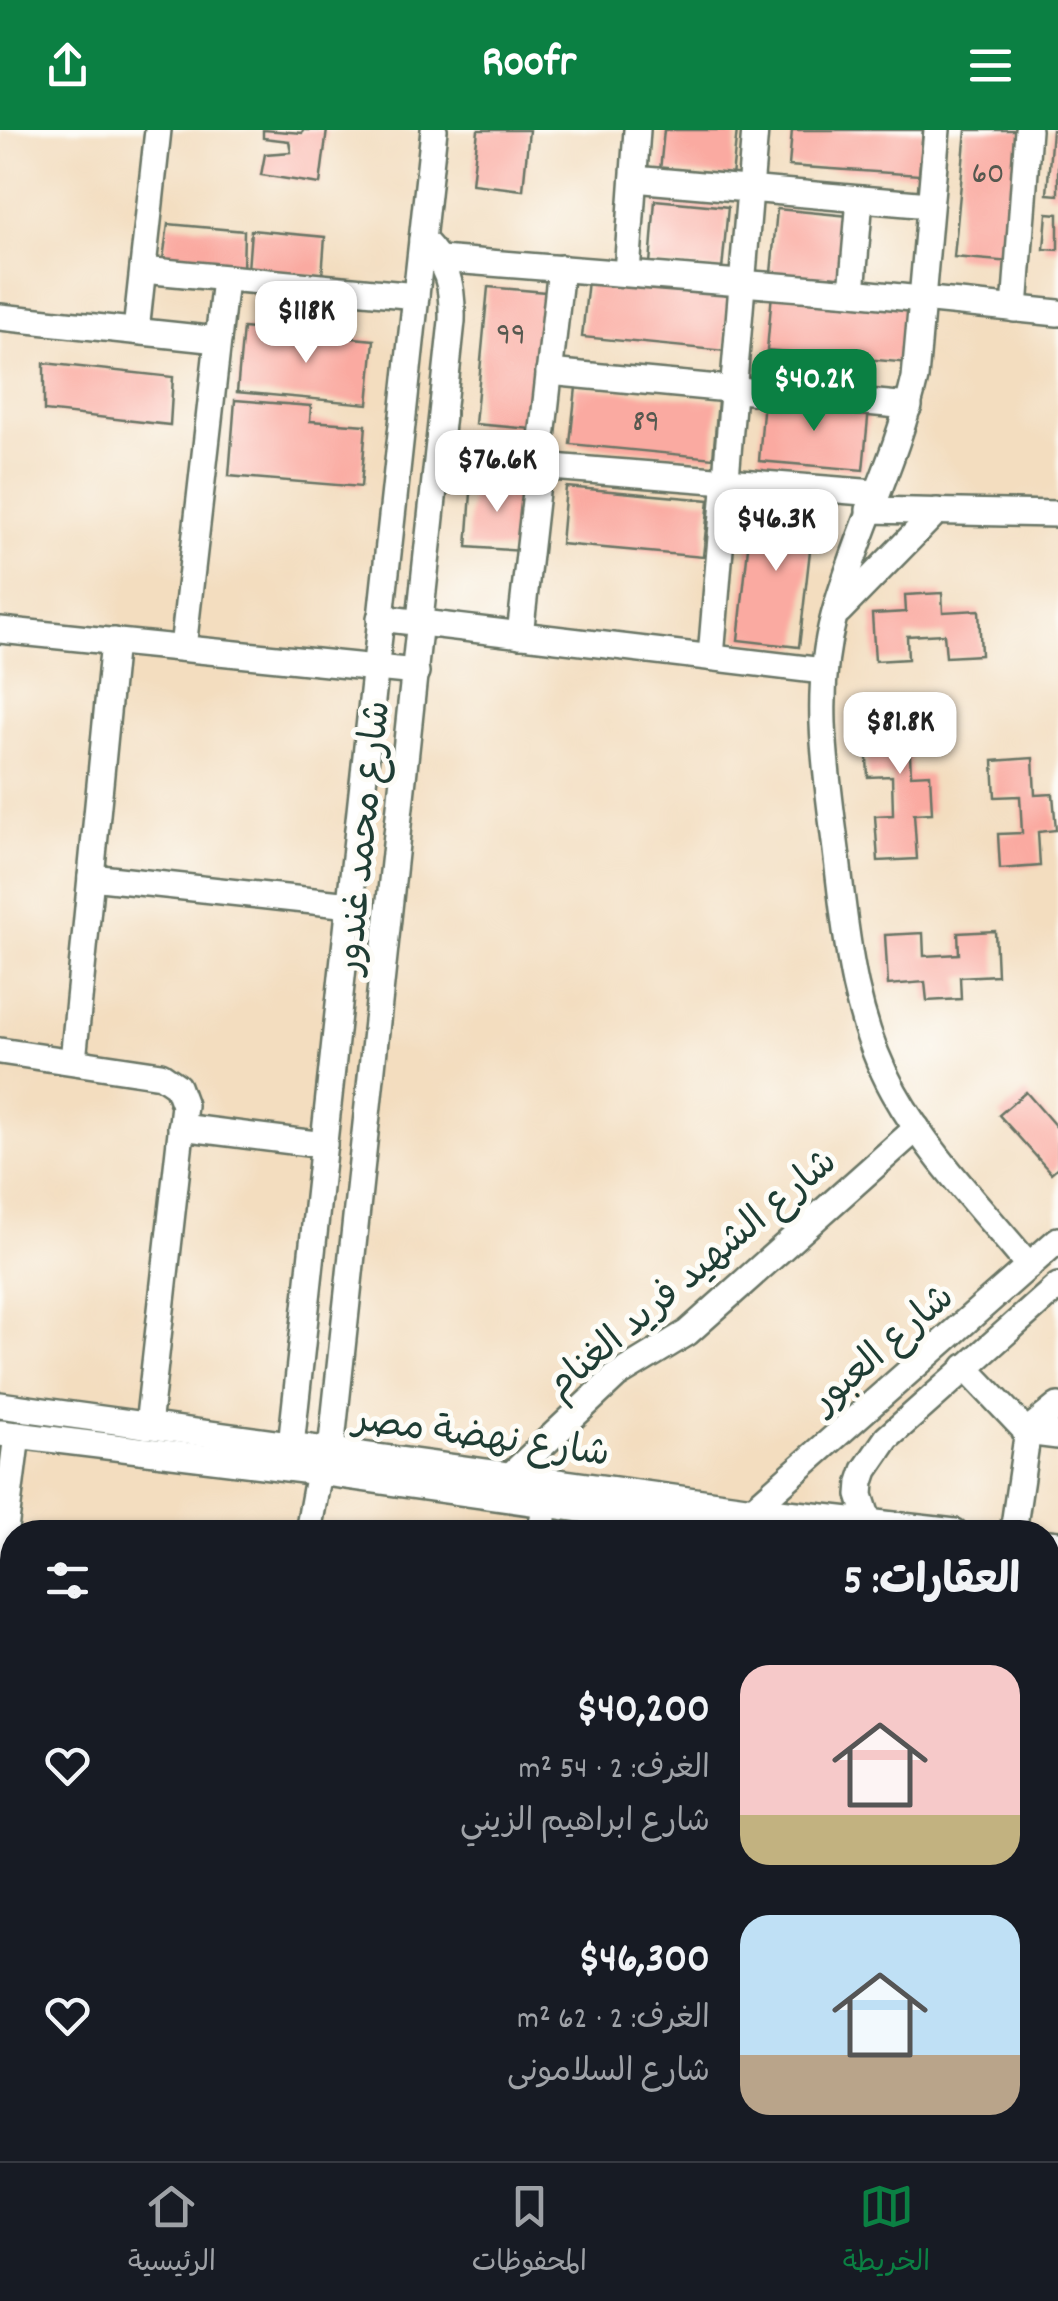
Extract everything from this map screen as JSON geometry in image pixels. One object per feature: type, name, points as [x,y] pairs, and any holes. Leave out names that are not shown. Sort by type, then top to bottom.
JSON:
[{"type":"street","points":[[136,331],[158,130]]},
{"type":"street","name":"شارع محمد غندور","points":[[291,1446],[434,130]]},
{"type":"street","points":[[627,273],[637,130]]},
{"type":"street","points":[[710,657],[756,130]]},
{"type":"street","points":[[937,130],[924,298],[909,406],[834,616],[822,671],[823,741],[851,976],[876,1056],[917,1128],[1029,1266]]},
{"type":"street","points":[[1015,308],[1028,130]]},
{"type":"street","points":[[634,179],[930,205]]},
{"type":"street","points":[[852,292],[860,199]]},
{"type":"street","points":[[422,239],[440,258],[924,298],[1058,313]]},
{"type":"street","name":"شارع محمد غندور","points":[[311,1520],[325,1462],[439,458],[452,310],[448,278],[440,258]]},
{"type":"street","points":[[520,634],[561,268]]},
{"type":"street","points":[[142,270],[416,296]]},
{"type":"street","points":[[183,648],[225,279]]},
{"type":"street","points":[[0,316],[218,340]]},
{"type":"street","points":[[549,372],[909,406]]},
{"type":"street","points":[[439,458],[726,481],[937,512],[1058,514]]},
{"type":"street","points":[[834,616],[937,512]]},
{"type":"street","points":[[380,618],[822,671]]},
{"type":"street","points":[[0,630],[416,672]]},
{"type":"street","points":[[73,1061],[114,641]]},
{"type":"street","points":[[90,877],[350,905]]},
{"type":"street","points":[[0,1051],[161,1076],[177,1086],[184,1105],[148,1426]]},
{"type":"street","points":[[180,1127],[324,1145]]},
{"type":"street","name":"شارع الشهيد فريد الغنام","points":[[512,1474],[616,1376],[687,1333],[917,1128]]},
{"type":"street","name":"شارع العبور","points":[[749,1520],[1058,1240]]},
{"type":"street","name":"شارع العبور","points":[[868,1520],[860,1495],[864,1470],[887,1438],[1058,1286]]},
{"type":"street","points":[[991,1300],[1014,1324]]},
{"type":"street","points":[[965,1368],[1026,1432],[1058,1436]]},
{"type":"street","name":"شارع نهضة مصر","points":[[0,1405],[291,1446],[325,1462],[545,1504],[736,1520]]},
{"type":"street","points":[[1026,1432],[1058,1406]]},
{"type":"street","points":[[1015,1520],[1026,1432]]},
{"type":"street","points":[[6,1520],[8,1434]]},
{"type":"street","name":"شارع نهضة مصر","points":[[8,1434],[512,1474],[743,1520]]},
{"type":"street","points":[[543,1520],[545,1504]]},
{"type":"building","points":[[263,130],[327,130],[320,184],[261,175],[265,154],[291,152],[289,141],[263,138]]},
{"type":"building","points":[[478,130],[529,130],[523,190],[472,184]]},
{"type":"building","points":[[664,130],[737,130],[732,177],[660,171]]},
{"type":"building","points":[[792,130],[923,130],[919,175],[789,166]]},
{"type":"building","points":[[966,130],[1023,130],[1011,262],[954,257]]},
{"type":"building","points":[[1052,130],[1058,130],[1058,195],[1047,194]]},
{"type":"building","points":[[655,200],[728,207],[722,270],[650,264]]},
{"type":"building","points":[[777,209],[849,216],[844,279],[771,273]]},
{"type":"building","points":[[1047,213],[1058,214],[1058,250],[1044,249]]},
{"type":"building","points":[[168,224],[244,231],[243,274],[162,266]]},
{"type":"building","points":[[251,230],[325,237],[322,276],[248,270]]},
{"type":"building","points":[[588,280],[730,294],[725,351],[582,337]]},
{"type":"building","points":[[488,287],[545,292],[532,429],[475,424]]},
{"type":"building","points":[[772,293],[914,306],[909,363],[767,350]]},
{"type":"building","points":[[243,328],[374,340],[368,404],[237,392]]},
{"type":"building","points":[[44,363],[173,377],[170,425],[44,411]]},
{"type":"building","points":[[576,387],[718,401],[713,458],[570,444]]},
{"type":"building","points":[[764,399],[869,408],[863,470],[759,461]]},
{"type":"building","points":[[235,400],[311,406],[310,421],[366,425],[361,487],[229,476]]},
{"type":"building","points":[[472,479],[528,483],[523,551],[467,547]]},
{"type":"building","points":[[566,487],[709,500],[703,557],[561,544]]},
{"type":"building","points":[[753,501],[815,507],[799,647],[738,640]]},
{"type":"building","points":[[942,593],[943,612],[979,610],[981,655],[946,657],[944,634],[907,636],[908,659],[875,661],[872,614],[906,612],[905,595]]},
{"type":"building","points":[[926,698],[928,735],[909,736],[911,775],[930,774],[932,813],[914,814],[917,859],[878,861],[875,816],[893,815],[892,776],[868,777],[866,738],[882,737],[880,701]]},
{"type":"building","points":[[1033,758],[1035,795],[1053,794],[1056,830],[1038,832],[1040,866],[1000,869],[998,834],[1022,833],[1020,796],[995,797],[993,761]]},
{"type":"building","points":[[995,931],[997,975],[960,977],[961,999],[927,1001],[925,982],[888,985],[885,935],[923,933],[924,956],[959,954],[958,933]]},
{"type":"building","points":[[1026,1092],[1058,1129],[1058,1167],[1051,1173],[999,1115]]}]
